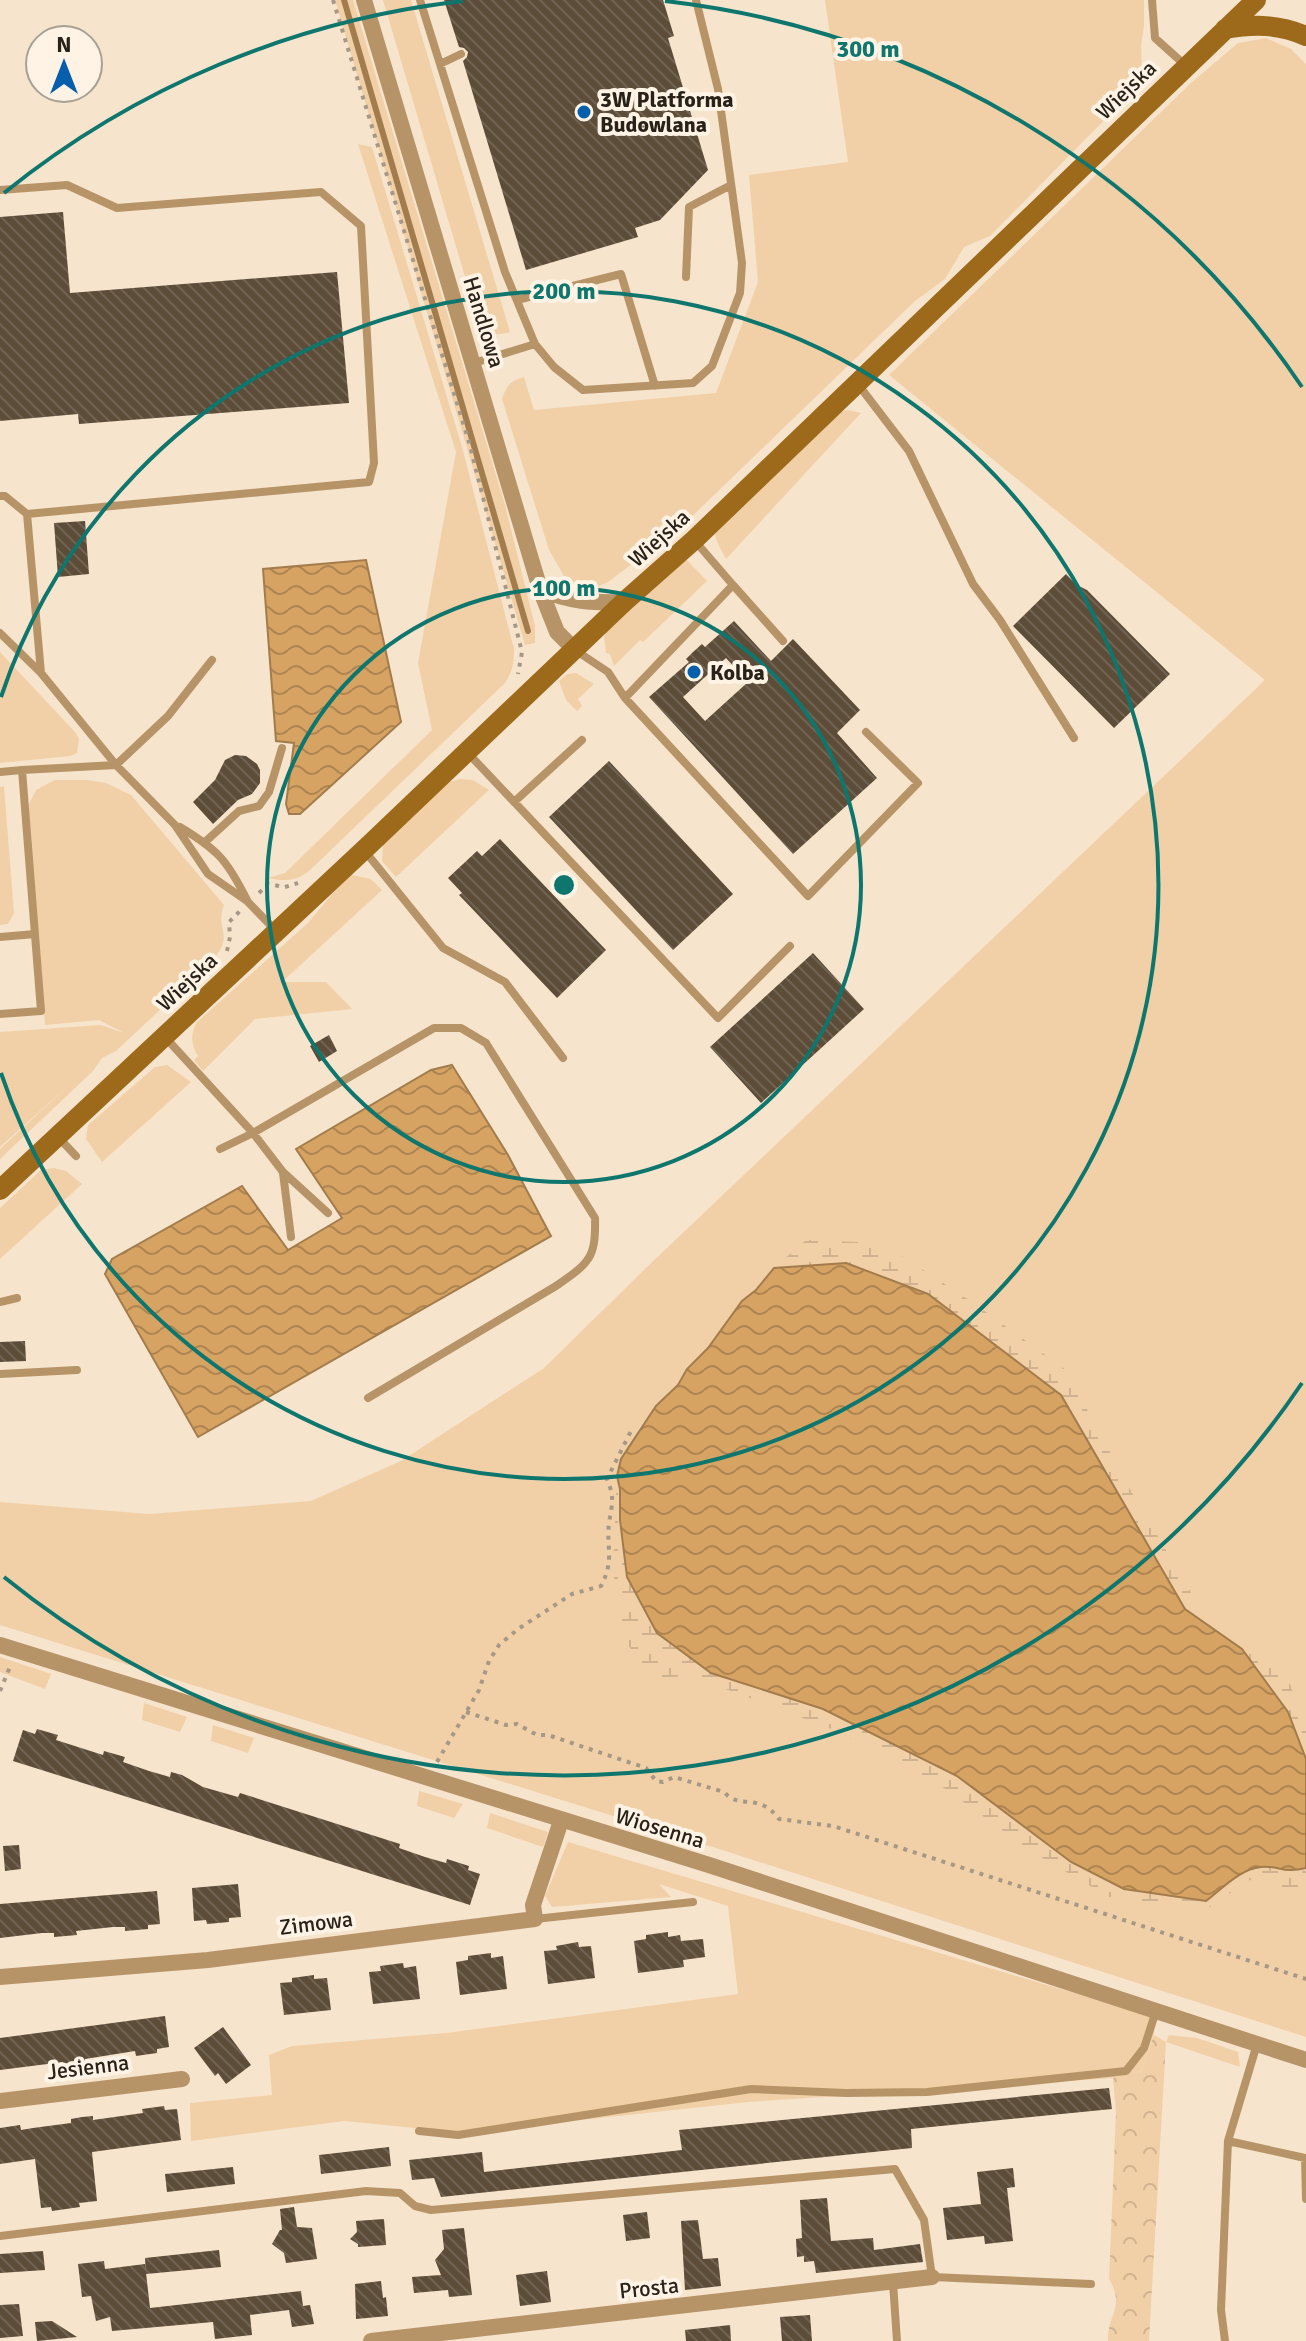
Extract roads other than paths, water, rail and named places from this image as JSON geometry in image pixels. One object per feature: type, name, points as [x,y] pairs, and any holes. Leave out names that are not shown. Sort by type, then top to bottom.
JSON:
[{"type":"street","name":"Handlowa","points":[[364,0],[540,589],[557,632],[574,649]]},
{"type":"street","name":"Wiejska","points":[[0,1190],[624,602],[694,540],[1186,66],[1235,27],[1256,0]]},
{"type":"street","points":[[1235,27],[1268,25],[1288,28],[1306,36]]},
{"type":"street","points":[[540,589],[563,599],[586,603],[624,602]]},
{"type":"street","name":"Wiosenna","points":[[8,1647],[709,1865],[1306,2060]]},
{"type":"street","points":[[535,1919],[533,1905],[561,1821]]},
{"type":"street","name":"Zimowa","points":[[0,1977],[208,1960],[535,1919]]},
{"type":"street","name":"Jesienna","points":[[0,2101],[182,2079]]},
{"type":"street","name":"Prosta","points":[[371,2341],[932,2277]]},
{"type":"lane","points":[[420,0],[505,272],[535,344],[554,367],[583,390],[693,383],[712,366],[740,293],[742,263],[718,89],[696,0]]},
{"type":"lane","points":[[1152,0],[1155,38],[1186,66]]},
{"type":"lane","points":[[440,64],[461,54]]},
{"type":"lane","points":[[0,190],[67,185],[117,208],[321,192],[361,226],[374,463],[369,482],[27,514],[5,496],[0,496]]},
{"type":"lane","points":[[686,277],[689,207],[731,185]]},
{"type":"lane","points":[[517,300],[621,274],[655,386]]},
{"type":"lane","points":[[474,363],[535,344]]},
{"type":"lane","points":[[857,383],[909,451],[973,584],[1000,620],[1074,738]]},
{"type":"lane","points":[[27,514],[41,673]]},
{"type":"lane","points":[[694,540],[783,641]]},
{"type":"lane","points":[[625,698],[733,585]]},
{"type":"lane","points":[[0,633],[41,673],[116,765],[175,825],[208,874],[247,901],[276,931]]},
{"type":"lane","points":[[574,649],[608,672],[625,698],[808,896],[918,783],[866,732]]},
{"type":"lane","points":[[0,772],[116,765],[168,716],[212,660]]},
{"type":"lane","points":[[514,802],[582,740]]},
{"type":"lane","points":[[205,842],[239,811],[259,806],[269,792],[282,748]]},
{"type":"lane","points":[[466,751],[718,1018],[790,946]]},
{"type":"lane","points":[[0,1014],[41,1011],[22,770]]},
{"type":"lane","points":[[175,825],[205,842],[231,868],[247,901]]},
{"type":"lane","points":[[364,850],[443,948],[505,982],[563,1058]]},
{"type":"lane","points":[[0,937],[35,934]]},
{"type":"lane","points":[[220,1149],[434,1028],[461,1028],[486,1043],[595,1218],[596,1246],[581,1268],[368,1398]]},
{"type":"lane","points":[[164,1036],[253,1133],[283,1172],[328,1213]]},
{"type":"lane","points":[[57,1136],[76,1156]]},
{"type":"lane","points":[[283,1172],[291,1237]]},
{"type":"lane","points":[[0,1302],[17,1298]]},
{"type":"lane","points":[[0,1374],[77,1370]]},
{"type":"lane","points":[[535,1919],[693,1902]]},
{"type":"lane","points":[[419,2131],[458,2135],[751,2089],[927,2092],[1126,2071],[1144,2048],[1156,2010]]},
{"type":"lane","points":[[1225,2341],[1221,2310],[1228,2141],[1257,2043]]},
{"type":"lane","points":[[1228,2141],[1305,2158],[1306,2199]]},
{"type":"lane","points":[[0,2236],[366,2191],[400,2193],[415,2206],[431,2210],[895,2169],[924,2220],[932,2277],[1091,2284]]},
{"type":"lane","points":[[893,2283],[897,2341]]},
{"type":"water","points":[[366,560],[401,722],[300,814],[289,814],[286,804],[294,743],[276,741],[263,569]]},
{"type":"water","points":[[452,1065],[508,1155],[551,1236],[198,1437],[105,1274],[112,1259],[242,1186],[288,1250],[342,1218],[296,1149],[431,1070]]},
{"type":"water","points":[[846,1263],[928,1294],[1061,1395],[1185,1609],[1242,1649],[1288,1712],[1306,1759],[1306,1868],[1267,1867],[1246,1871],[1206,1901],[1124,1889],[1071,1862],[957,1776],[823,1709],[711,1673],[657,1633],[627,1577],[617,1476],[621,1459],[656,1406],[678,1385],[687,1369],[708,1348],[742,1301],[774,1268]]},
{"type":"waterway","points":[[344,0],[528,631]]},
{"type":"place","name":"3W Platforma Budowlana","points":[[584,112]]},
{"type":"place","name":"Kolba","points":[[694,672]]}]
